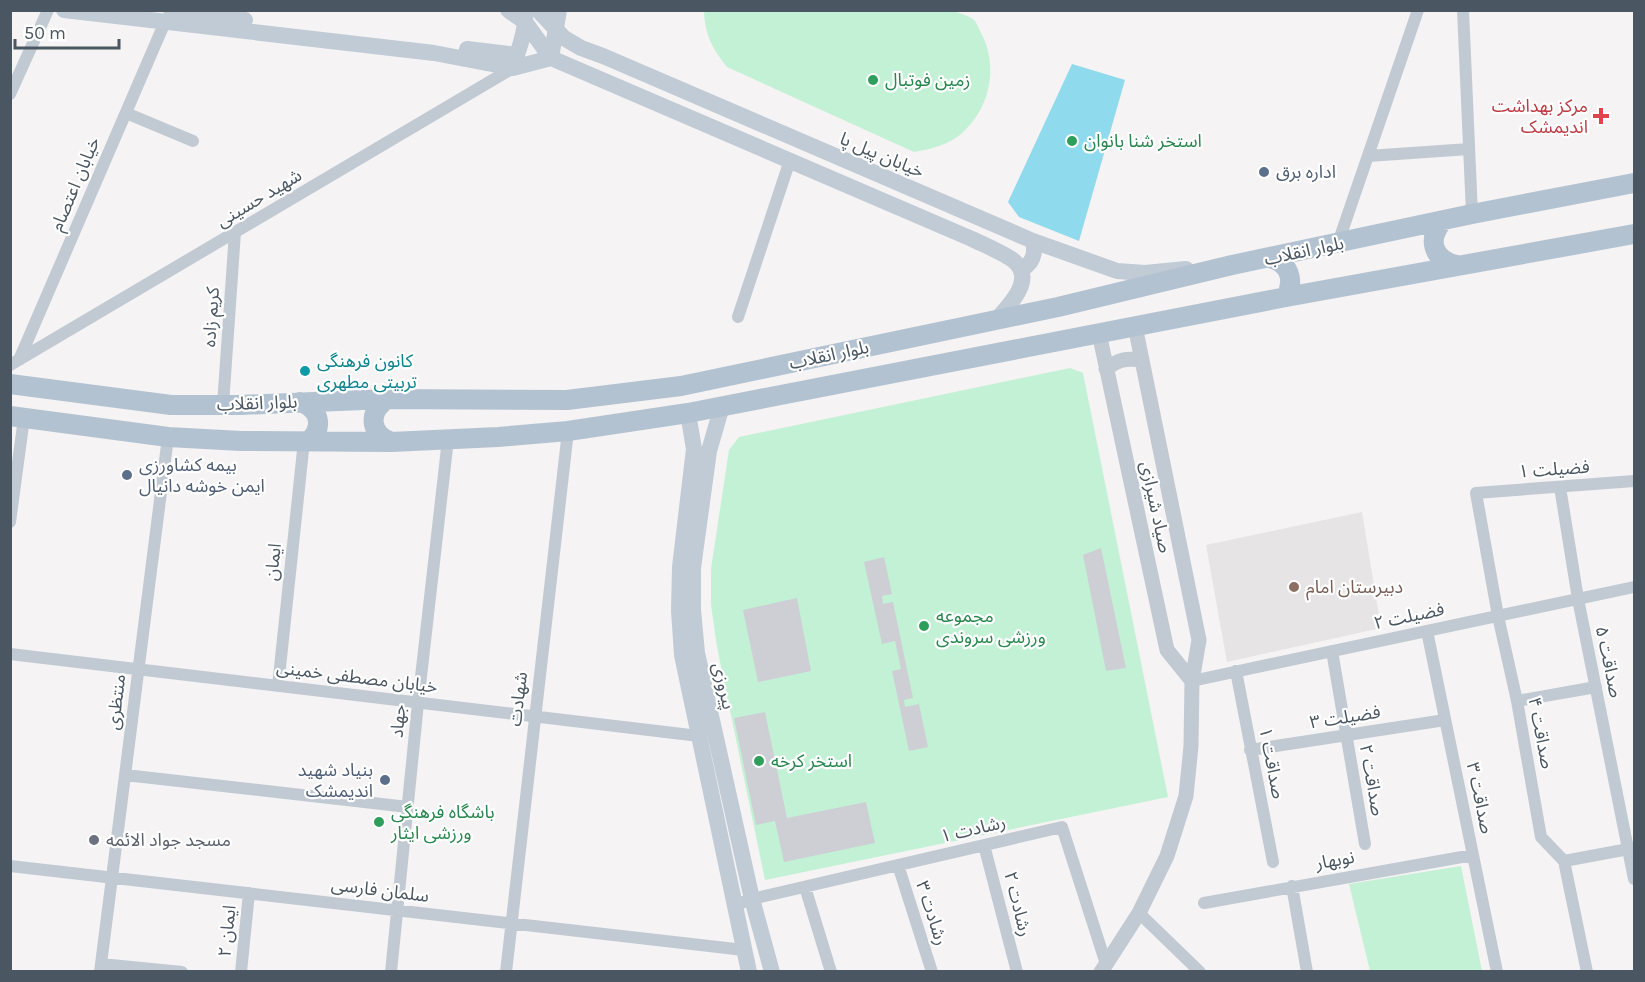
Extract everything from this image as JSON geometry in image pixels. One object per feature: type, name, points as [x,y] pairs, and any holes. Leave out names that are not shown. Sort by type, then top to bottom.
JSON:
[{"type":"main road","points":[[64,10],[168,16],[515,62],[551,58],[972,239],[1014,261],[1021,270],[1022,283],[1014,300],[996,320]]},
{"type":"main road","points":[[508,10],[525,16],[551,58]]},
{"type":"main road","name":"خیابان پیل پا","points":[[538,10],[564,38],[581,48],[1033,241],[1117,271],[1145,273],[1232,266]]},
{"type":"main road","points":[[551,58],[559,10]]},
{"type":"main road","points":[[515,62],[525,16]]},
{"type":"main road","name":"بلوار انقلاب","points":[[10,384],[171,405],[387,399],[567,400],[681,386],[996,320],[1472,214],[1635,183]]},
{"type":"main road","points":[[1442,222],[1434,236],[1436,252],[1448,263],[1456,265]]},
{"type":"main road","name":"بلوار انقلاب","points":[[17,417],[168,437],[241,441],[391,442],[568,431],[688,413],[1286,297],[1635,234]]},
{"type":"main road","points":[[1021,270],[1032,261],[1035,248],[1033,241]]},
{"type":"main road","points":[[1270,258],[1278,260],[1289,273],[1290,289],[1286,297]]},
{"type":"main road","points":[[387,399],[376,408],[373,422],[379,435],[391,442]]},
{"type":"main road","points":[[300,402],[307,404],[317,415],[318,429],[315,435],[307,441]]},
{"type":"main road","name":"پیروزی","points":[[722,406],[709,451],[693,568],[693,610],[697,653],[752,899],[772,972]]},
{"type":"main road","name":"پیروزی","points":[[688,413],[694,449],[680,567],[679,611],[682,655],[749,972]]},
{"type":"street","points":[[10,94],[48,10]]},
{"type":"street","points":[[1338,243],[1418,10]]},
{"type":"street","points":[[1463,10],[1472,214]]},
{"type":"street","name":"خیابان اعتصام","points":[[15,363],[168,16]]},
{"type":"street","name":"شهید حسینی","points":[[15,363],[515,62]]},
{"type":"street","points":[[126,113],[193,141]]},
{"type":"street","points":[[1368,156],[1469,149]]},
{"type":"street","points":[[738,317],[790,160]]},
{"type":"street","name":"کریم زاده","points":[[224,405],[235,232]]},
{"type":"street","name":"صیاد شیرازی","points":[[1103,968],[1139,913],[1167,856],[1186,796],[1191,746],[1191,681],[1199,640],[1135,326]]},
{"type":"street","name":"صیاد شیرازی","points":[[1099,333],[1167,650],[1191,681]]},
{"type":"street","points":[[1106,369],[1117,361],[1128,358],[1142,360]]},
{"type":"street","points":[[10,522],[17,417]]},
{"type":"street","name":"شهادت","points":[[506,972],[568,431]]},
{"type":"street","name":"منتظری","points":[[100,968],[168,437]]},
{"type":"street","name":"جهاد","points":[[391,972],[448,439]]},
{"type":"street","name":"ایمان","points":[[278,686],[307,441]]},
{"type":"street","name":"فضیلت ۱","points":[[1476,493],[1635,482]]},
{"type":"street","name":"صداقت ۵","points":[[1560,487],[1578,599],[1632,848],[1635,879]]},
{"type":"street","name":"صداقت ۴","points":[[1476,493],[1541,837],[1564,861]]},
{"type":"street","name":"فضیلت ۲","points":[[1191,681],[1635,587]]},
{"type":"street","name":"صداقت ۳","points":[[1427,631],[1497,972]]},
{"type":"street","name":"صداقت ۲","points":[[1332,651],[1365,844]]},
{"type":"street","name":"خیابان مصطفی خمینی","points":[[10,654],[699,736]]},
{"type":"street","name":"صداقت ۱","points":[[1236,671],[1273,862]]},
{"type":"street","points":[[1517,701],[1596,687]]},
{"type":"street","name":"فضیلت ۳","points":[[1250,750],[1445,720]]},
{"type":"street","points":[[124,775],[408,807]]},
{"type":"street","name":"رشادت ۱","points":[[735,905],[752,899],[1062,827],[1103,968]]},
{"type":"street","name":"رشادت ۲","points":[[984,845],[1017,972]]},
{"type":"street","points":[[1587,972],[1564,861],[1632,848]]},
{"type":"street","name":"نوبهار","points":[[1204,903],[1473,855]]},
{"type":"street","name":"سلمان فارسی","points":[[10,866],[744,950]]},
{"type":"street","name":"رشادت ۳","points":[[898,866],[932,972]]},
{"type":"street","points":[[1292,886],[1307,972]]},
{"type":"street","points":[[805,887],[831,972]]},
{"type":"street","name":"ایمان ۲","points":[[241,972],[249,893]]},
{"type":"street","points":[[1139,913],[1200,972]]},
{"type":"street","points":[[100,968],[182,972]]},
{"type":"shaded area","name":"دبیرستان امام","points":[[1362,512],[1381,628],[1227,662],[1206,545]]},
{"type":"green space","name":"زمین فوتبال","points":[[704,11],[953,11],[974,20],[986,46],[990,59],[990,73],[985,100],[971,124],[956,138],[939,146],[914,152],[727,67],[710,41]]},
{"type":"green space","name":"مجموعه ورزشی سروندی","points":[[1070,368],[1083,373],[1168,797],[765,880],[717,647],[711,605],[711,569],[729,450],[739,437]]},
{"type":"green space","points":[[1461,866],[1482,971],[1370,971],[1349,884]]},
{"type":"water","name":"استخر شنا بانوان","points":[[1072,64],[1125,80],[1079,241],[1019,217],[1008,202]]},
{"type":"building","points":[[1101,548],[1126,668],[1106,671],[1083,555]]},
{"type":"building","points":[[884,557],[892,594],[882,596],[883,604],[893,602],[913,698],[904,700],[905,707],[919,704],[928,747],[909,751],[892,671],[901,669],[895,641],[882,644],[864,562]]},
{"type":"building","points":[[797,598],[811,671],[758,682],[743,610]]},
{"type":"building","name":"استخر کرخه","points":[[765,712],[787,818],[866,802],[875,843],[784,862],[775,821],[756,825],[734,718]]},
{"type":"place","name":"زمین فوتبال","points":[[873,80]]},
{"type":"place","name":"مرکز بهداشت اندیمشک","points":[[1601,116]]},
{"type":"place","name":"استخر شنا بانوان","points":[[1072,141]]},
{"type":"place","name":"اداره برق","points":[[1264,172]]},
{"type":"place","name":"کانون فرهنگی تربیتی مطهری","points":[[305,371]]},
{"type":"place","name":"بیمه کشاورزی ایمن خوشه دانیال","points":[[127,475]]},
{"type":"place","name":"دبیرستان امام","points":[[1294,587]]},
{"type":"place","name":"مجموعه ورزشی سروندی","points":[[924,626]]},
{"type":"place","name":"استخر کرخه","points":[[759,761]]},
{"type":"place","name":"بنیاد شهید اندیمشک","points":[[385,780]]},
{"type":"place","name":"باشگاه فرهنگی ورزشی ایثار","points":[[379,822]]},
{"type":"place","name":"مسجد جواد الائمه","points":[[94,840]]}]
